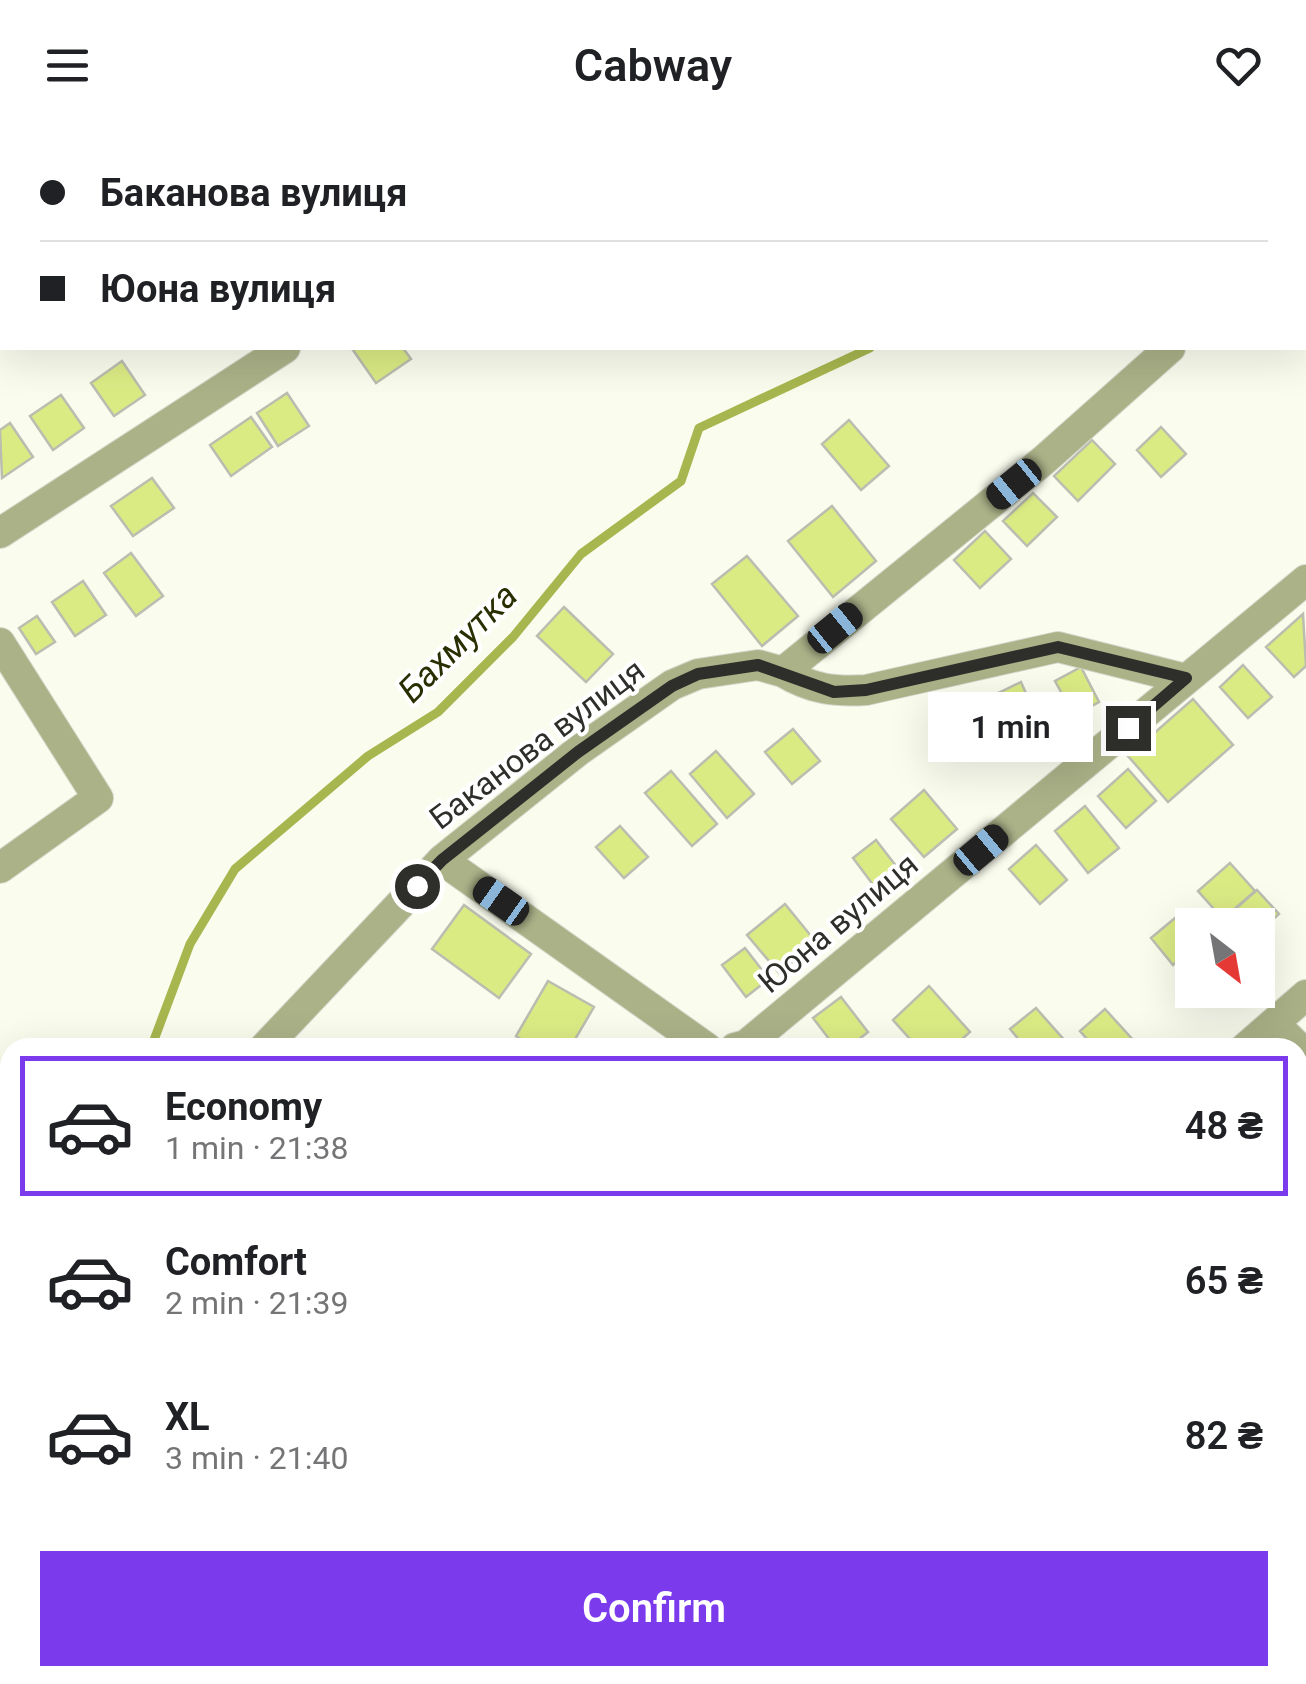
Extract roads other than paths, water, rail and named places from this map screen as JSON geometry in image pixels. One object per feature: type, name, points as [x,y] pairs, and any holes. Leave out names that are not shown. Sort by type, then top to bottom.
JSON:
[{"type":"street","points":[[0,532],[282,350]]},
{"type":"street","points":[[783,672],[1044,460],[1168,350]]},
{"type":"street","name":"Юона вулиця","points":[[756,1038],[1306,580]]},
{"type":"street","points":[[0,643],[98,798],[0,868]]},
{"type":"street","name":"Баканова вулиця","points":[[273,1038],[442,860],[578,752],[672,686],[728,668],[758,665],[783,672],[804,685],[834,692],[866,690],[1058,647],[1186,678]]},
{"type":"street","points":[[442,860],[693,1038]]},
{"type":"street","points":[[1257,1038],[1306,995]]},
{"type":"street","points":[[1274,1023],[1289,1038]]},
{"type":"waterway","name":"Бахмутка","points":[[155,1038],[190,944],[235,869],[368,756],[438,712],[513,637],[581,554],[681,481],[699,428],[866,350]]}]
